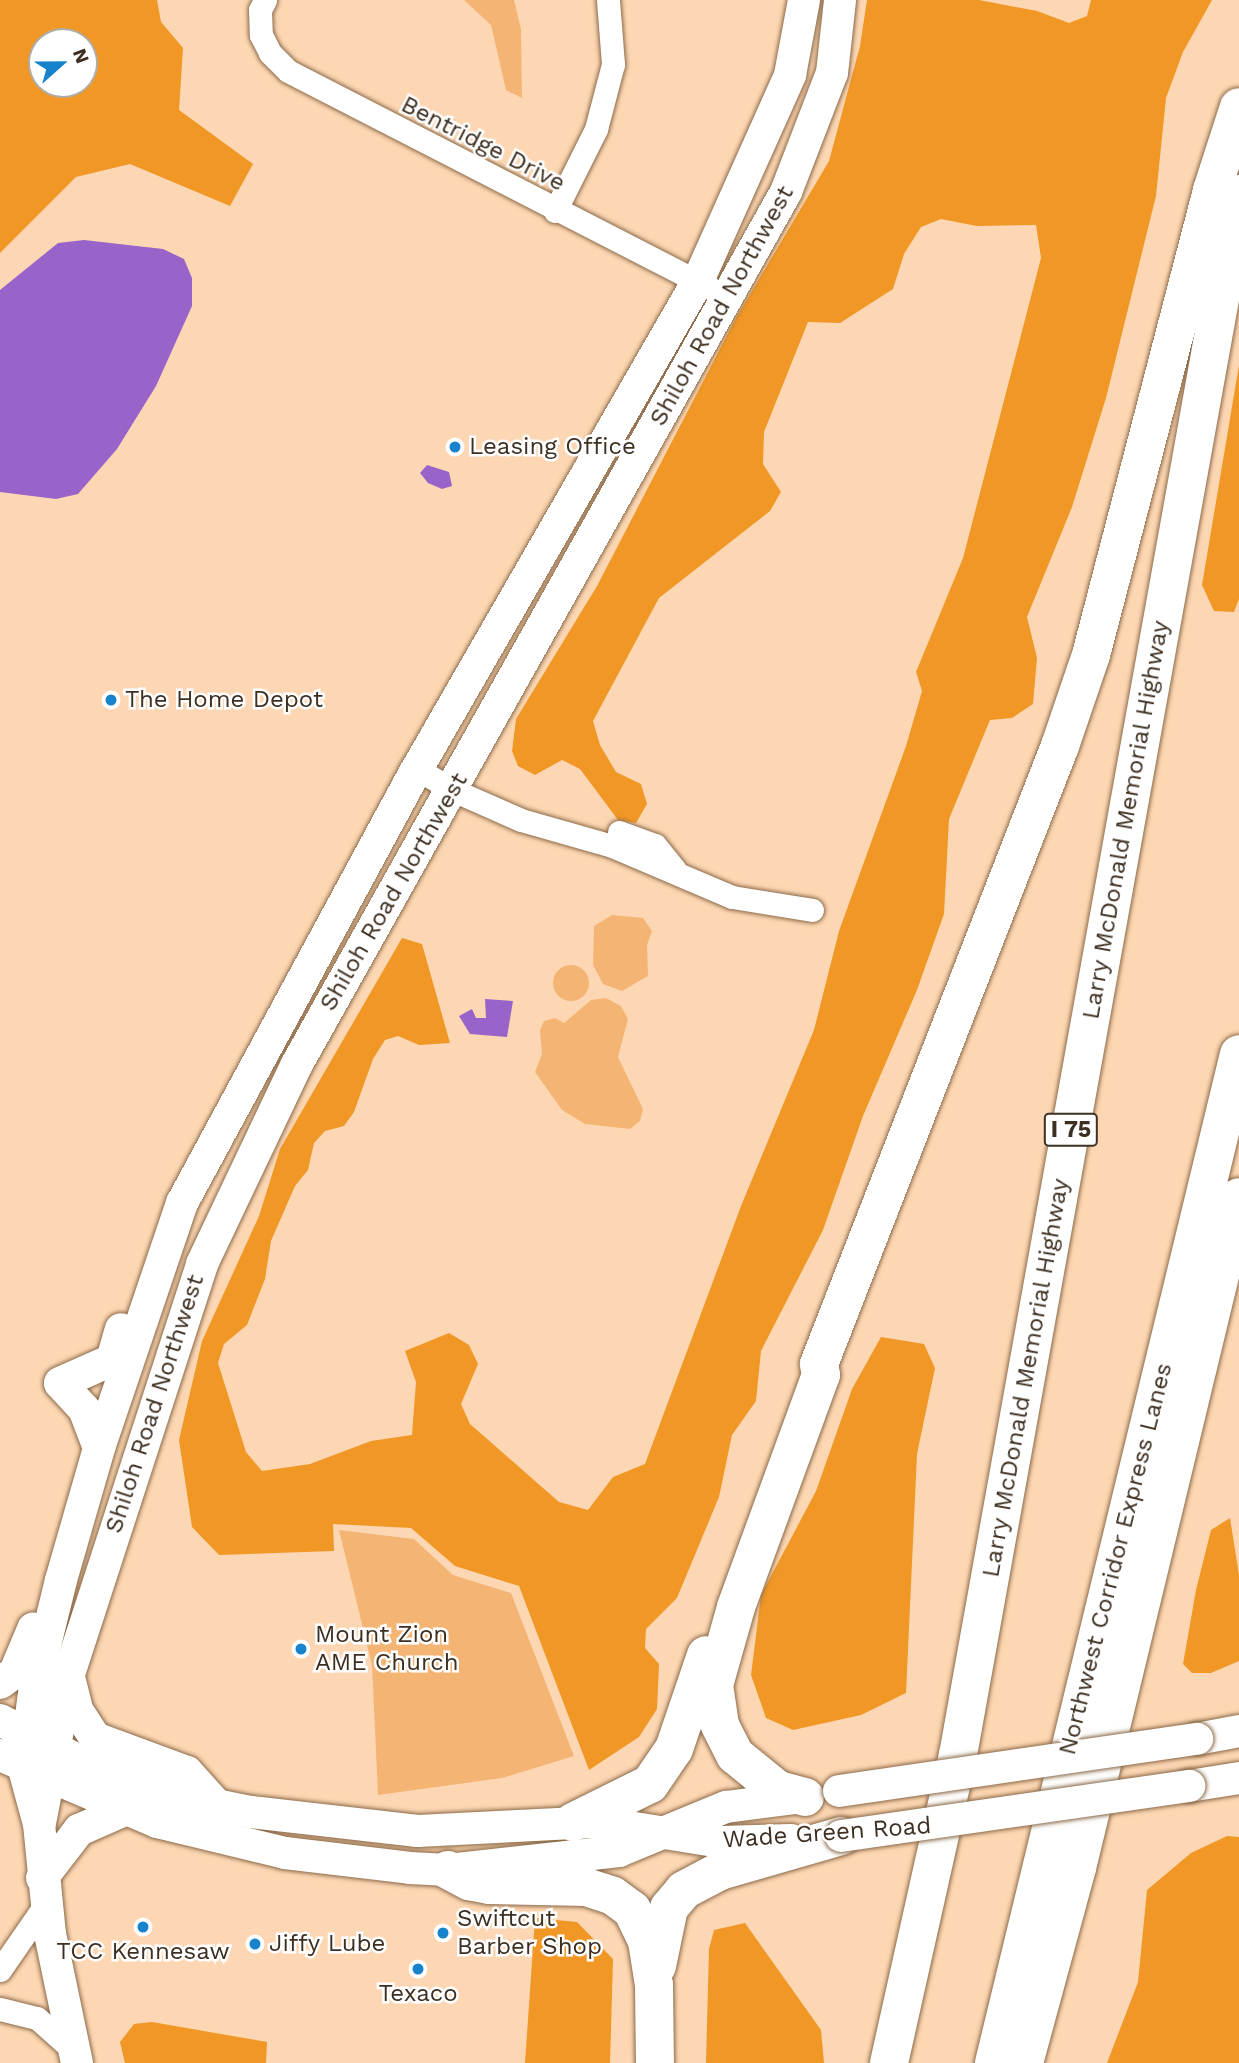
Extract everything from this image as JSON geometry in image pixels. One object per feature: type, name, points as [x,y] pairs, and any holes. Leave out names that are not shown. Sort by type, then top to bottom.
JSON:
[{"type":"highway","points":[[822,1794],[778,1790],[735,1755],[720,1725],[714,1685],[736,1606],[821,1375],[819,1364],[1086,668],[1212,190],[1239,107]]},
{"type":"highway","name":"Larry McDonald Memorial Highway","points":[[889,2063],[958,1755],[1239,194]]},
{"type":"highway","name":"Northwest Corridor Express Lanes","points":[[994,2063],[1239,1054]]},
{"type":"highway","points":[[1024,2063],[1077,1868],[1239,1197]]},
{"type":"highway","points":[[573,1822],[650,1784],[674,1749],[804,1372],[819,1364]]},
{"type":"highway","points":[[655,2063],[654,1985],[666,1919],[684,1890],[720,1871],[841,1836]]},
{"type":"highway","points":[[448,1870],[469,1881],[490,1885],[561,1885],[613,1896],[640,1920],[654,1985]]},
{"type":"street","name":"Bentridge Drive","points":[[265,0],[260,10],[261,35],[270,53],[288,71],[555,211],[729,298]]},
{"type":"street","points":[[555,211],[596,129],[613,64],[608,0]]},
{"type":"street","name":"Shiloh Road Northwest","points":[[76,2058],[44,1891],[32,1758],[35,1686],[61,1580],[99,1448],[172,1231],[182,1203],[297,985],[417,769],[698,281],[790,75],[804,0]]},
{"type":"street","name":"Shiloh Road Northwest","points":[[32,1758],[69,1674],[202,1264],[284,1088],[786,192],[832,73],[839,0]]},
{"type":"street","points":[[417,769],[453,790],[521,820],[593,841],[607,860],[653,874],[675,870],[732,897],[812,910]]},
{"type":"street","points":[[99,1448],[84,1409],[60,1383],[112,1360],[151,1245],[172,1231]]},
{"type":"street","points":[[0,1684],[15,1672],[44,1600],[61,1580]]},
{"type":"street","points":[[69,1674],[77,1710],[95,1738],[187,1772],[214,1802]]},
{"type":"street","points":[[0,1720],[32,1758],[127,1809],[157,1822],[285,1853],[337,1862],[448,1870],[619,1851],[663,1833]]},
{"type":"street","name":"Wade Green Road","points":[[663,1833],[726,1807],[1010,1770],[1239,1731]]},
{"type":"street","points":[[32,1758],[111,1777],[171,1796],[214,1802],[251,1812],[418,1831],[573,1822],[663,1833]]},
{"type":"street","name":"Wade Green Road","points":[[663,1833],[737,1843],[841,1836],[1239,1778]]},
{"type":"street","points":[[0,1970],[79,1830],[127,1809]]},
{"type":"street","points":[[0,2010],[37,2018],[76,2058]]},
{"type":"shaded area","points":[[0,0],[157,0],[161,22],[183,48],[179,110],[253,164],[230,206],[130,164],[76,177],[0,253]]},
{"type":"shaded area","points":[[464,0],[514,0],[521,29],[522,98],[506,90],[491,25]]},
{"type":"shaded area","points":[[867,0],[979,0],[1037,11],[1069,23],[1087,16],[1091,0],[1212,0],[1183,52],[1166,98],[1156,196],[1106,398],[1072,507],[1027,617],[1037,658],[1033,704],[1012,718],[990,720],[949,819],[944,914],[917,990],[863,1116],[823,1230],[761,1351],[756,1401],[732,1435],[719,1497],[677,1598],[646,1629],[645,1648],[659,1664],[657,1709],[639,1737],[589,1770],[519,1586],[455,1566],[411,1528],[333,1524],[334,1551],[219,1555],[192,1527],[179,1440],[202,1341],[259,1216],[280,1149],[402,938],[422,944],[450,1043],[419,1045],[398,1036],[385,1040],[373,1059],[354,1112],[344,1126],[325,1131],[314,1143],[308,1170],[295,1186],[271,1241],[265,1279],[247,1325],[224,1344],[218,1363],[246,1452],[262,1471],[310,1464],[371,1441],[412,1435],[416,1382],[405,1351],[449,1333],[469,1345],[478,1364],[461,1404],[470,1424],[559,1502],[588,1510],[613,1477],[645,1464],[741,1206],[814,1030],[839,931],[906,746],[922,691],[916,672],[963,558],[1041,258],[1036,225],[977,226],[941,219],[921,227],[904,254],[893,289],[840,323],[808,322],[764,432],[763,464],[781,492],[770,511],[659,598],[593,721],[600,745],[616,772],[641,784],[647,804],[636,823],[618,820],[580,769],[562,760],[535,775],[518,766],[512,751],[516,719],[597,586],[736,318],[829,161],[860,46]]},
{"type":"shaded area","points":[[84,240],[163,249],[184,259],[192,278],[192,306],[156,386],[117,449],[78,494],[56,499],[0,492],[0,290],[58,243]]},
{"type":"shaded area","points":[[1239,365],[1239,599],[1234,612],[1214,611],[1202,585]]},
{"type":"shaded area","points":[[427,465],[449,472],[452,486],[442,489],[428,483],[420,473]]},
{"type":"shaded area","points":[[612,915],[643,918],[652,931],[647,945],[648,976],[622,991],[603,984],[593,965],[594,926]]},
{"type":"shaded area","points":[[571,965],[584,970],[589,983],[584,996],[571,1001],[558,996],[553,983],[558,970]]},
{"type":"shaded area","points":[[606,998],[621,1006],[628,1019],[618,1057],[643,1109],[640,1121],[630,1129],[585,1124],[562,1110],[535,1072],[542,1054],[540,1030],[544,1021],[555,1018],[564,1023],[591,1000]]},
{"type":"shaded area","points":[[485,999],[513,1001],[507,1037],[470,1034],[459,1016],[472,1009],[476,1018],[486,1018]]},
{"type":"shaded area","points":[[881,1337],[924,1344],[935,1368],[917,1454],[906,1693],[861,1715],[793,1730],[766,1718],[751,1675],[761,1595],[816,1491],[852,1389]]},
{"type":"shaded area","points":[[1230,1518],[1239,1575],[1239,1661],[1211,1673],[1192,1673],[1183,1664],[1196,1590],[1211,1530]]},
{"type":"shaded area","points":[[339,1530],[414,1539],[453,1575],[511,1593],[574,1756],[502,1778],[378,1795],[372,1665]]},
{"type":"shaded area","points":[[1227,1836],[1239,1837],[1239,2063],[1107,2063],[1138,1982],[1147,1890],[1191,1853]]},
{"type":"shaded area","points":[[535,1918],[577,1922],[613,1959],[610,2063],[525,2063]]},
{"type":"shaded area","points":[[745,1923],[821,2030],[824,2063],[706,2063],[709,1949],[714,1930]]},
{"type":"shaded area","points":[[152,2022],[267,2042],[266,2063],[125,2063],[120,2042],[134,2024]]},
{"type":"place","name":"Leasing Office","points":[[455,447]]},
{"type":"place","name":"The Home Depot","points":[[111,700]]},
{"type":"place","name":"Mount Zion AME Church","points":[[301,1649]]},
{"type":"place","name":"TCC Kennesaw","points":[[143,1927]]},
{"type":"place","name":"Swiftcut Barber Shop","points":[[443,1933]]},
{"type":"place","name":"Jiffy Lube","points":[[255,1944]]},
{"type":"place","name":"Texaco","points":[[418,1969]]}]
